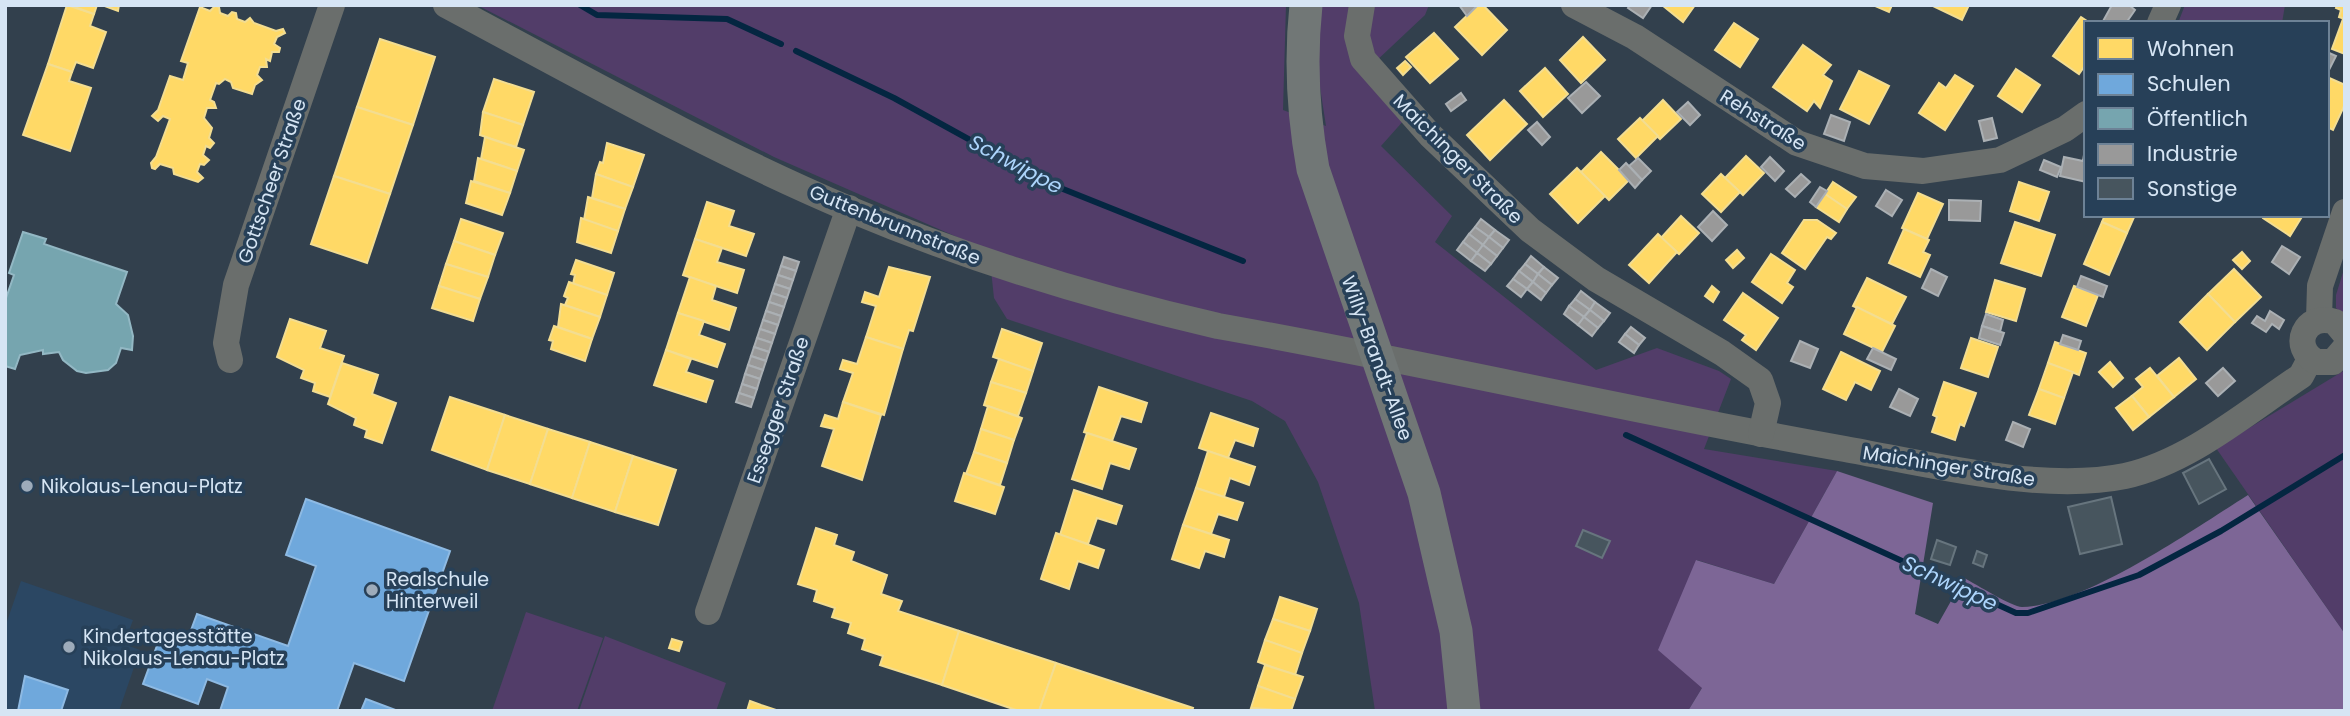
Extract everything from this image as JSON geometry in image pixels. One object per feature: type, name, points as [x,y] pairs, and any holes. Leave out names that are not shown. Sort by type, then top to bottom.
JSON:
[{"type":"main road","name":"Willy-Brandt-Allee","points":[[1306,5],[1302,75],[1305,124],[1312,169],[1424,493],[1456,631],[1464,711]]},
{"type":"street","name":"Gottscheer Straße","points":[[230,360],[226,343],[236,285],[332,5]]},
{"type":"street","name":"Guttenbrunnstraße","points":[[446,5],[712,146],[849,208],[984,261],[1143,309],[1377,357]]},
{"type":"street","name":"Maichinger Straße","points":[[1362,5],[1357,36],[1363,59],[1430,135],[1517,220],[1596,279],[1722,353],[1760,380],[1768,403],[1761,434]]},
{"type":"street","name":"Rehstraße","points":[[1574,5],[1635,37],[1797,143],[1866,166],[1923,171],[2000,160],[2065,129],[2084,115]]},
{"type":"street","points":[[2161,21],[2168,5]]},
{"type":"street","name":"Essegger Straße","points":[[708,612],[849,208]]},
{"type":"street","points":[[2319,319],[2320,286],[2345,212]]},
{"type":"street","points":[[2345,334],[2335,322],[2319,319],[2307,326],[2301,340],[2310,359],[2325,364],[2333,362],[2345,348]]},
{"type":"street","name":"Maichinger Straße","points":[[1377,357],[1761,434],[2025,480],[2116,477],[2155,467],[2180,455],[2301,376],[2310,359]]},
{"type":"shaded area","points":[[477,5],[1286,5],[1283,110],[1326,126],[1317,68],[1320,5],[1357,5],[1350,47],[1405,119],[1381,146],[1452,216],[1435,242],[1596,370],[1657,348],[1719,371],[1731,379],[1704,449],[1837,471],[1774,584],[1697,560],[1702,688],[1688,711],[1375,711],[1359,603],[1318,482],[1285,421],[1252,401],[1007,319],[994,298],[989,251],[774,157]]},
{"type":"shaded area","points":[[1368,5],[1429,5],[1425,15],[1374,63],[1363,14]]},
{"type":"shaded area","points":[[2185,5],[2285,5],[2282,21],[2179,21]]},
{"type":"shaded area","points":[[2345,266],[2345,317],[2336,308],[2336,295]]},
{"type":"shaded area","points":[[2345,370],[2345,634],[2216,448]]},
{"type":"shaded area","points":[[1837,471],[1933,503],[1915,614],[1938,624],[1964,578],[2017,606],[2047,603],[2107,580],[2248,495],[2345,634],[2345,711],[1688,711],[1702,688],[1658,650],[1696,560],[1774,584]]},
{"type":"shaded area","name":"Kindertagesstätte Nikolaus-Lenau-Platz","points":[[21,581],[133,620],[124,644],[140,650],[119,711],[5,711],[5,627]]},
{"type":"shaded area","points":[[526,612],[603,638],[577,711],[492,711]]},
{"type":"shaded area","points":[[605,636],[726,683],[716,711],[579,711]]},
{"type":"building: Wohnen","points":[[67,5],[94,14],[90,26],[106,32],[93,68],[76,62],[72,72],[48,64]]},
{"type":"building: Wohnen","points":[[69,5],[97,5],[94,14]]},
{"type":"building: Wohnen","points":[[102,5],[119,5],[118,11]]},
{"type":"building: Wohnen","points":[[1478,5],[1483,5],[1507,30],[1482,55],[1455,27]]},
{"type":"building: Wohnen","points":[[1662,5],[1695,5],[1683,22]]},
{"type":"building: Wohnen","points":[[1873,5],[1892,5],[1889,12]]},
{"type":"building: Wohnen","points":[[1931,5],[1969,5],[1962,20]]},
{"type":"building: Wohnen","points":[[2337,5],[2345,5],[2345,19],[2339,17],[2341,10],[2336,8]]},
{"type":"building: Wohnen","points":[[215,6],[219,7],[220,13],[228,16],[232,12],[236,13],[237,19],[245,22],[250,18],[254,23],[276,31],[283,29],[285,33],[277,37],[274,44],[280,48],[279,52],[272,52],[270,61],[266,59],[267,67],[260,67],[257,75],[262,80],[255,85],[252,94],[233,88],[231,82],[225,79],[219,84],[216,83],[210,100],[216,108],[207,108],[204,118],[212,128],[209,138],[214,143],[210,148],[206,146],[203,155],[209,160],[204,165],[200,164],[197,172],[203,178],[198,182],[174,174],[173,168],[160,164],[155,169],[152,168],[151,163],[156,157],[170,119],[163,116],[158,121],[152,116],[158,110],[170,76],[183,80],[188,63],[181,61],[200,7],[210,11]]},
{"type":"building: Wohnen","points":[[2081,17],[2087,21],[2084,21],[2084,67],[2079,74],[2053,56]]},
{"type":"building: Wohnen","points":[[2345,19],[2345,54],[2332,49]]},
{"type":"building: Wohnen","points":[[1734,23],[1758,39],[1740,67],[1715,50]]},
{"type":"building: Wohnen","points":[[1434,33],[1458,59],[1430,83],[1406,57]]},
{"type":"building: Wohnen","points":[[1583,37],[1605,60],[1581,83],[1560,60]]},
{"type":"building: Wohnen","points":[[380,39],[435,57],[413,125],[357,107]]},
{"type":"building: Wohnen","points":[[1803,45],[1831,65],[1823,75],[1832,81],[1820,108],[1814,101],[1807,111],[1773,87]]},
{"type":"building: Wohnen","points":[[1405,61],[1411,67],[1403,75],[1397,68]]},
{"type":"building: Wohnen","points":[[48,64],[72,72],[69,81],[91,88],[70,151],[23,135]]},
{"type":"building: Wohnen","points":[[1545,68],[1568,94],[1543,117],[1520,91]]},
{"type":"building: Wohnen","points":[[2016,69],[2040,85],[2022,112],[1998,96]]},
{"type":"building: Wohnen","points":[[1859,71],[1889,86],[1869,124],[1840,109]]},
{"type":"building: Wohnen","points":[[1955,75],[1973,86],[1945,130],[1919,113],[1939,83],[1946,88]]},
{"type":"building: Wohnen","points":[[2329,78],[2345,85],[2345,104],[2333,130],[2329,128]]},
{"type":"building: Wohnen","points":[[494,79],[534,92],[523,125],[483,112]]},
{"type":"building: Wohnen","points":[[1504,100],[1527,124],[1490,160],[1467,135]]},
{"type":"building: Wohnen","points":[[1663,100],[1681,119],[1660,139],[1642,121]]},
{"type":"building: Wohnen","points":[[357,107],[413,125],[390,194],[334,176]]},
{"type":"building: Wohnen","points":[[483,112],[523,125],[516,147],[480,135]]},
{"type":"building: Wohnen","points":[[1640,118],[1658,136],[1636,158],[1618,139]]},
{"type":"building: Wohnen","points":[[485,137],[524,150],[517,171],[481,159]]},
{"type":"building: Wohnen","points":[[607,143],[644,155],[633,187],[596,174],[600,162],[603,163]]},
{"type":"building: Wohnen","points":[[1601,152],[1629,180],[1609,200],[1581,172]]},
{"type":"building: Wohnen","points":[[1746,156],[1764,173],[1743,195],[1725,178]]},
{"type":"building: Wohnen","points":[[478,158],[517,171],[510,193],[474,181]]},
{"type":"building: Wohnen","points":[[1577,168],[1605,196],[1578,223],[1550,194]]},
{"type":"building: Wohnen","points":[[596,174],[633,187],[625,209],[592,198]]},
{"type":"building: Wohnen","points":[[1721,174],[1740,192],[1721,212],[1702,194]]},
{"type":"building: Wohnen","points":[[334,176],[390,194],[367,263],[311,244]]},
{"type":"building: Wohnen","points":[[471,181],[510,193],[502,215],[466,203]]},
{"type":"building: Wohnen","points":[[1833,182],[1856,197],[1847,209],[1825,194]]},
{"type":"building: Wohnen","points":[[2019,182],[2049,192],[2039,221],[2010,211]]},
{"type":"building: Wohnen","points":[[1918,193],[1943,204],[1927,239],[1902,228]]},
{"type":"building: Wohnen","points":[[1825,194],[1847,209],[1839,222],[1816,207]]},
{"type":"building: Wohnen","points":[[588,197],[625,209],[618,231],[584,220]]},
{"type":"building: Wohnen","points":[[707,202],[734,211],[729,226],[754,234],[746,256],[695,239]]},
{"type":"building: Wohnen","points":[[1681,216],[1699,233],[1679,254],[1661,238]]},
{"type":"building: Wohnen","points":[[2104,217],[2134,217],[2127,233],[2102,222]]},
{"type":"building: Wohnen","points":[[2263,217],[2302,217],[2290,236]]},
{"type":"building: Wohnen","points":[[581,218],[618,231],[611,253],[577,242]]},
{"type":"building: Wohnen","points":[[461,219],[503,233],[495,255],[454,241]]},
{"type":"building: Wohnen","points":[[1804,220],[1817,220],[1836,233],[1831,239],[1827,237],[1805,269],[1782,253]]},
{"type":"building: Wohnen","points":[[2015,222],[2055,235],[2041,276],[2001,263]]},
{"type":"building: Wohnen","points":[[2102,222],[2127,233],[2109,275],[2084,264]]},
{"type":"building: Wohnen","points":[[1904,229],[1929,240],[1923,252],[1930,255],[1920,277],[1889,263]]},
{"type":"building: Wohnen","points":[[1658,234],[1677,252],[1649,283],[1629,265]]},
{"type":"building: Wohnen","points":[[695,239],[722,248],[717,262],[744,270],[737,293],[683,275]]},
{"type":"building: Wohnen","points":[[454,241],[495,255],[488,277],[446,264]]},
{"type":"building: Wohnen","points":[[1737,250],[1744,258],[1733,268],[1726,260]]},
{"type":"building: Wohnen","points":[[2242,252],[2250,261],[2242,269],[2233,260]]},
{"type":"building: Wohnen","points":[[1771,254],[1795,270],[1787,283],[1793,287],[1782,303],[1752,282]]},
{"type":"building: Wohnen","points":[[576,260],[614,273],[607,295],[573,284],[575,275],[571,274]]},
{"type":"building: Wohnen","points":[[446,264],[488,277],[480,299],[439,286]]},
{"type":"building: Wohnen","points":[[889,267],[930,277],[913,331],[909,330],[903,349],[866,337],[876,306],[862,302],[865,292],[879,297]]},
{"type":"building: Wohnen","points":[[2234,269],[2261,297],[2235,322],[2208,294]]},
{"type":"building: Wohnen","points":[[690,277],[716,286],[712,300],[736,308],[729,330],[678,313]]},
{"type":"building: Wohnen","points":[[1867,278],[1906,297],[1892,324],[1853,306]]},
{"type":"building: Wohnen","points":[[1995,280],[2025,289],[2016,321],[1986,312]]},
{"type":"building: Wohnen","points":[[569,282],[607,295],[600,317],[565,305],[568,298],[564,296]]},
{"type":"building: Wohnen","points":[[439,286],[480,299],[473,321],[432,308]]},
{"type":"building: Wohnen","points":[[1712,286],[1719,292],[1713,302],[1705,296]]},
{"type":"building: Wohnen","points":[[2074,286],[2098,295],[2086,326],[2062,317]]},
{"type":"building: Wohnen","points":[[1743,293],[1778,318],[1756,350],[1742,340],[1746,335],[1724,320]]},
{"type":"building: Wohnen","points":[[2208,294],[2235,322],[2207,350],[2180,322]]},
{"type":"building: Wohnen","points":[[561,304],[600,317],[592,339],[558,327]]},
{"type":"building: Wohnen","points":[[1857,307],[1895,326],[1882,352],[1844,334]]},
{"type":"building: Wohnen","points":[[678,313],[704,321],[699,335],[725,344],[717,367],[666,350]]},
{"type":"building: Wohnen","points":[[290,319],[326,331],[320,348],[344,356],[330,397],[313,391],[315,383],[301,378],[304,370],[277,357]]},
{"type":"building: Wohnen","points":[[554,326],[592,339],[585,361],[551,349],[553,341],[549,340]]},
{"type":"building: Wohnen","points":[[1002,329],[1042,343],[1033,371],[993,357]]},
{"type":"building: Wohnen","points":[[866,337],[903,349],[884,415],[843,402],[853,373],[840,369],[843,360],[857,364]]},
{"type":"building: Wohnen","points":[[1971,338],[1998,347],[1988,377],[1961,368]]},
{"type":"building: Wohnen","points":[[2055,342],[2086,353],[2079,375],[2048,363]]},
{"type":"building: Wohnen","points":[[666,350],[691,359],[686,372],[713,381],[706,402],[654,385]]},
{"type":"building: Wohnen","points":[[1841,352],[1880,371],[1871,390],[1855,382],[1846,400],[1823,389]]},
{"type":"building: Wohnen","points":[[2179,358],[2196,379],[2174,397],[2157,376]]},
{"type":"building: Wohnen","points":[[999,359],[1033,371],[1026,393],[991,382]]},
{"type":"building: Wohnen","points":[[2110,362],[2123,378],[2113,387],[2099,372]]},
{"type":"building: Wohnen","points":[[342,363],[378,375],[372,394],[396,403],[382,443],[365,437],[367,430],[354,425],[356,418],[328,404]]},
{"type":"building: Wohnen","points":[[2048,363],[2073,372],[2064,398],[2039,389]]},
{"type":"building: Wohnen","points":[[2150,368],[2174,397],[2149,417],[2132,396],[2143,387],[2136,379]]},
{"type":"building: Wohnen","points":[[991,382],[1026,393],[1018,416],[984,405]]},
{"type":"building: Wohnen","points":[[1944,382],[1976,393],[1964,426],[1960,424],[1955,440],[1932,432],[1937,417],[1933,415]]},
{"type":"building: Wohnen","points":[[1099,387],[1147,403],[1141,422],[1121,416],[1112,441],[1084,432]]},
{"type":"building: Wohnen","points":[[2039,389],[2064,398],[2055,424],[2029,415]]},
{"type":"building: Wohnen","points":[[2132,396],[2149,417],[2133,430],[2116,408]]},
{"type":"building: Wohnen","points":[[450,397],[505,415],[487,470],[432,450]]},
{"type":"building: Wohnen","points":[[843,402],[881,415],[862,480],[822,466],[834,429],[821,426],[825,415],[838,419]]},
{"type":"building: Wohnen","points":[[988,406],[1022,418],[1014,440],[981,429]]},
{"type":"building: Wohnen","points":[[1211,413],[1258,429],[1253,446],[1235,440],[1228,458],[1199,448]]},
{"type":"building: Wohnen","points":[[505,415],[548,429],[530,484],[487,470]]},
{"type":"building: Wohnen","points":[[548,429],[590,442],[572,498],[530,484]]},
{"type":"building: Wohnen","points":[[981,429],[1014,440],[1007,463],[974,452]]},
{"type":"building: Wohnen","points":[[1087,433],[1136,449],[1129,469],[1110,463],[1102,489],[1072,479]]},
{"type":"building: Wohnen","points":[[590,442],[633,456],[615,512],[572,498]]},
{"type":"building: Wohnen","points":[[1208,451],[1255,467],[1249,485],[1230,478],[1224,497],[1196,488]]},
{"type":"building: Wohnen","points":[[974,452],[1007,463],[1000,485],[966,474]]},
{"type":"building: Wohnen","points":[[633,456],[676,470],[658,525],[615,512]]},
{"type":"building: Wohnen","points":[[964,473],[1004,487],[995,514],[955,501]]},
{"type":"building: Wohnen","points":[[1196,488],[1243,503],[1237,520],[1218,514],[1211,534],[1183,525]]},
{"type":"building: Wohnen","points":[[1074,490],[1122,506],[1116,524],[1097,518],[1088,544],[1060,535]]},
{"type":"building: Wohnen","points":[[1183,525],[1229,540],[1224,557],[1205,551],[1199,568],[1172,559]]},
{"type":"building: Wohnen","points":[[816,528],[837,535],[834,545],[854,552],[851,561],[887,575],[881,594],[902,601],[898,611],[959,631],[942,685],[880,665],[883,656],[862,649],[865,639],[848,633],[851,623],[832,617],[835,608],[814,601],[817,590],[798,584]]},
{"type":"building: Wohnen","points":[[1056,533],[1104,550],[1098,568],[1078,561],[1069,589],[1041,579]]},
{"type":"building: Wohnen","points":[[1280,597],[1317,609],[1310,631],[1273,619]]},
{"type":"building: Wohnen","points":[[1273,619],[1310,631],[1302,653],[1265,640]]},
{"type":"building: Wohnen","points":[[959,631],[1056,663],[1039,711],[1019,711],[942,685]]},
{"type":"building: Wohnen","points":[[672,639],[682,642],[679,651],[669,648]]},
{"type":"building: Wohnen","points":[[1265,640],[1302,653],[1295,675],[1258,662]]},
{"type":"building: Wohnen","points":[[1056,663],[1193,708],[1192,711],[1039,711]]},
{"type":"building: Wohnen","points":[[1265,665],[1303,677],[1295,699],[1258,686]]},
{"type":"building: Wohnen","points":[[1258,686],[1295,699],[1291,711],[1251,708]]},
{"type":"building: Wohnen","points":[[750,701],[761,705],[779,711],[747,711]]},
{"type":"building: Schulen","name":"Realschule Hinterweil","points":[[306,499],[450,551],[404,681],[354,663],[337,711],[220,711],[228,687],[207,679],[198,704],[143,684],[162,632],[187,641],[197,614],[288,646],[316,566],[286,555]]},
{"type":"building: Schulen","points":[[25,676],[68,690],[61,711],[18,711]]},
{"type":"building: Schulen","points":[[366,699],[398,711],[361,711]]},
{"type":"building: Öffentlich","points":[[23,232],[46,239],[44,244],[127,272],[116,304],[128,315],[133,336],[132,350],[121,348],[116,363],[108,370],[86,373],[77,371],[63,360],[59,352],[43,354],[43,350],[20,355],[15,369],[5,366],[5,301],[14,275],[9,273]]},
{"type":"building: Industrie","points":[[1459,5],[1478,5],[1467,16]]},
{"type":"building: Industrie","points":[[1630,5],[1652,5],[1643,18],[1628,8]]},
{"type":"building: Industrie","points":[[2112,5],[2129,5],[2135,10],[2127,21],[2103,21]]},
{"type":"building: Industrie","points":[[2329,53],[2336,56],[2329,70]]},
{"type":"building: Industrie","points":[[1586,82],[1600,96],[1582,113],[1568,98]]},
{"type":"building: Industrie","points":[[1461,93],[1466,100],[1451,111],[1446,104]]},
{"type":"building: Industrie","points":[[1688,102],[1700,115],[1690,125],[1677,112]]},
{"type":"building: Industrie","points":[[1831,115],[1850,122],[1844,141],[1824,134]]},
{"type":"building: Industrie","points":[[1992,118],[1997,138],[1984,141],[1979,121]]},
{"type":"building: Industrie","points":[[1537,122],[1550,137],[1542,145],[1528,130]]},
{"type":"building: Industrie","points":[[2084,155],[2084,182],[2060,176],[2064,157],[2083,161]]},
{"type":"building: Industrie","points":[[1770,157],[1784,171],[1775,181],[1761,167]]},
{"type":"building: Industrie","points":[[1638,158],[1651,171],[1642,180],[1629,166]]},
{"type":"building: Industrie","points":[[2044,160],[2061,167],[2057,177],[2040,170]]},
{"type":"building: Industrie","points":[[1626,163],[1642,180],[1635,188],[1619,170]]},
{"type":"building: Industrie","points":[[1801,174],[1810,182],[1795,197],[1786,189]]},
{"type":"building: Industrie","points":[[1820,187],[1827,191],[1816,207],[1810,202]]},
{"type":"building: Industrie","points":[[1886,190],[1902,200],[1892,216],[1876,206]]},
{"type":"building: Industrie","points":[[1949,200],[1981,201],[1980,221],[1949,220]]},
{"type":"building: Industrie","points":[[1713,211],[1727,225],[1712,241],[1698,227]]},
{"type":"building: Industrie","points":[[1481,219],[1495,230],[1489,237],[1475,227]]},
{"type":"building: Industrie","points":[[1475,227],[1489,237],[1483,245],[1469,234]]},
{"type":"building: Industrie","points":[[1495,230],[1509,240],[1503,248],[1489,237]]},
{"type":"building: Industrie","points":[[1469,234],[1483,245],[1477,253],[1463,242]]},
{"type":"building: Industrie","points":[[1489,237],[1503,248],[1497,256],[1483,245]]},
{"type":"building: Industrie","points":[[1463,242],[1477,253],[1471,261],[1457,250]]},
{"type":"building: Industrie","points":[[1483,245],[1497,256],[1491,264],[1477,253]]},
{"type":"building: Industrie","points":[[2282,246],[2300,257],[2289,274],[2272,262]]},
{"type":"building: Industrie","points":[[1477,253],[1491,264],[1485,271],[1471,261]]},
{"type":"building: Industrie","points":[[1531,256],[1544,267],[1538,274],[1525,264]]},
{"type":"building: Industrie","points":[[784,257],[799,262],[796,271],[781,266]]},
{"type":"building: Industrie","points":[[1525,264],[1538,274],[1533,282],[1519,271]]},
{"type":"building: Industrie","points":[[781,266],[796,271],[793,280],[778,275]]},
{"type":"building: Industrie","points":[[1544,267],[1558,278],[1552,285],[1538,274]]},
{"type":"building: Industrie","points":[[1931,269],[1947,277],[1938,296],[1922,288]]},
{"type":"building: Industrie","points":[[1519,271],[1533,282],[1527,289],[1513,279]]},
{"type":"building: Industrie","points":[[1538,274],[1552,285],[1546,293],[1533,282]]},
{"type":"building: Industrie","points":[[778,275],[793,280],[790,289],[775,284]]},
{"type":"building: Industrie","points":[[2081,276],[2107,286],[2103,297],[2077,287]]},
{"type":"building: Industrie","points":[[1513,279],[1527,289],[1521,297],[1507,286]]},
{"type":"building: Industrie","points":[[1533,282],[1546,293],[1541,300],[1527,289]]},
{"type":"building: Industrie","points":[[775,284],[790,289],[787,298],[772,293]]},
{"type":"building: Industrie","points":[[1581,291],[1595,302],[1590,310],[1575,299]]},
{"type":"building: Industrie","points":[[772,293],[787,298],[784,307],[769,302]]},
{"type":"building: Industrie","points":[[1575,299],[1590,310],[1584,317],[1569,306]]},
{"type":"building: Industrie","points":[[769,302],[784,307],[781,316],[766,311]]},
{"type":"building: Industrie","points":[[1595,302],[1610,313],[1604,321],[1590,310]]},
{"type":"building: Industrie","points":[[1569,306],[1584,317],[1578,325],[1564,314]]},
{"type":"building: Industrie","points":[[1590,310],[1604,321],[1598,328],[1584,317]]},
{"type":"building: Industrie","points":[[766,311],[781,316],[778,325],[763,320]]},
{"type":"building: Industrie","points":[[2270,311],[2284,320],[2279,329],[2272,324],[2266,332],[2252,323],[2257,316],[2265,321]]},
{"type":"building: Industrie","points":[[1986,314],[2003,320],[2000,332],[1982,326]]},
{"type":"building: Industrie","points":[[1584,317],[1598,328],[1592,336],[1578,325]]},
{"type":"building: Industrie","points":[[763,320],[778,325],[775,334],[760,329]]},
{"type":"building: Industrie","points":[[1982,326],[2004,333],[2000,345],[1979,338]]},
{"type":"building: Industrie","points":[[1631,327],[1645,338],[1639,345],[1625,334]]},
{"type":"building: Industrie","points":[[760,329],[775,334],[772,343],[757,338]]},
{"type":"building: Industrie","points":[[1625,334],[1639,345],[1634,353],[1619,342]]},
{"type":"building: Industrie","points":[[2063,335],[2081,341],[2078,350],[2060,344]]},
{"type":"building: Industrie","points":[[757,338],[772,343],[769,352],[754,347]]},
{"type":"building: Industrie","points":[[1800,341],[1818,349],[1810,368],[1791,361]]},
{"type":"building: Industrie","points":[[754,347],[769,352],[766,361],[751,356]]},
{"type":"building: Industrie","points":[[1873,348],[1896,359],[1891,370],[1867,359]]},
{"type":"building: Industrie","points":[[751,356],[766,361],[763,370],[748,365]]},
{"type":"building: Industrie","points":[[748,365],[763,370],[760,379],[745,374]]},
{"type":"building: Industrie","points":[[2223,368],[2235,381],[2218,396],[2206,383]]},
{"type":"building: Industrie","points":[[745,374],[760,379],[757,389],[742,384]]},
{"type":"building: Industrie","points":[[742,384],[757,389],[754,398],[739,393]]},
{"type":"building: Industrie","points":[[1899,389],[1918,399],[1910,416],[1890,407]]},
{"type":"building: Industrie","points":[[739,393],[754,398],[751,407],[736,402]]},
{"type":"building: Industrie","points":[[2013,422],[2030,429],[2023,447],[2006,440]]},
{"type":"building: Sonstige","points":[[2209,459],[2226,489],[2199,504],[2183,473]]},
{"type":"building: Sonstige","points":[[2111,497],[2122,544],[2080,554],[2068,507]]},
{"type":"building: Sonstige","points":[[1583,530],[1610,541],[1602,558],[1576,546]]},
{"type":"building: Sonstige","points":[[1937,540],[1956,547],[1950,565],[1931,559]]},
{"type":"building: Sonstige","points":[[1977,551],[1987,555],[1983,567],[1973,563]]},
{"type":"waterway","name":"Schwippe","points":[[580,5],[597,15],[727,19],[781,44]]},
{"type":"waterway","name":"Schwippe","points":[[796,51],[894,98],[1048,183],[1243,261]]},
{"type":"waterway","name":"Schwippe","points":[[1626,435],[2016,613],[2028,613],[2139,575],[2221,531],[2345,455]]},
{"type":"place","name":"Nikolaus-Lenau-Platz","points":[[27,486]]},
{"type":"place","name":"Realschule Hinterweil","points":[[372,590]]},
{"type":"place","name":"Kindertagesstätte Nikolaus-Lenau-Platz","points":[[69,647]]}]
